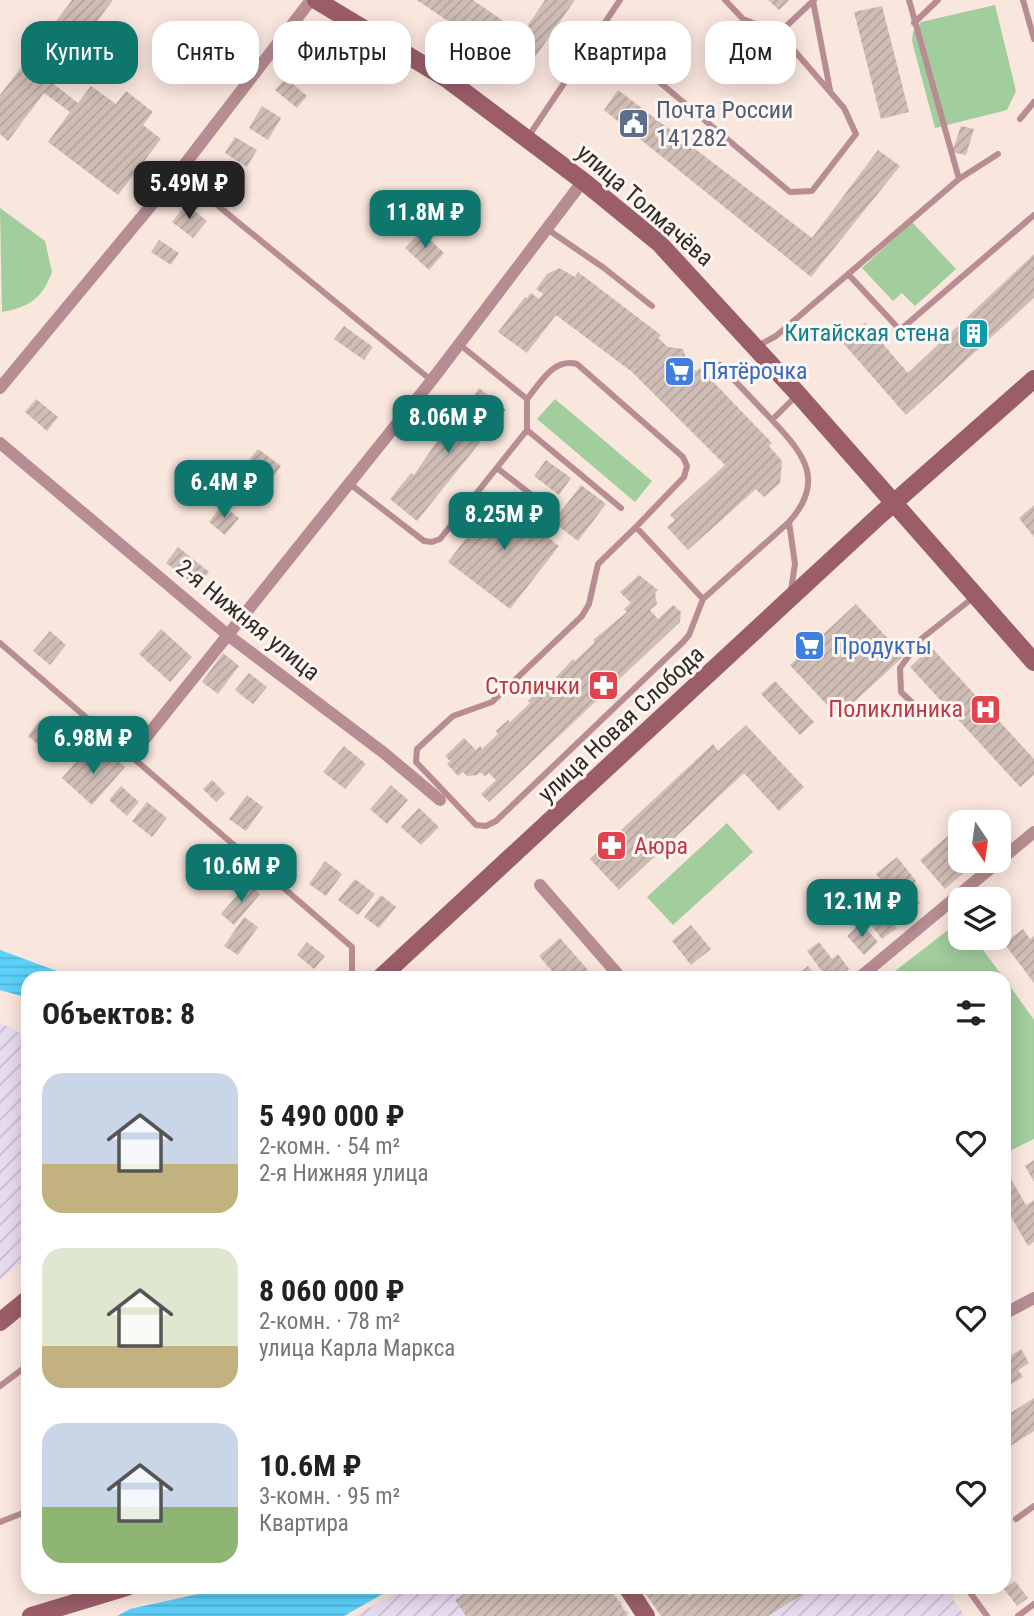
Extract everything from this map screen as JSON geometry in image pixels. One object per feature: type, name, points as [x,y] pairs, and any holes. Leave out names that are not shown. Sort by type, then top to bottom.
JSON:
[{"type":"main road","name":"улица Толмачёва","points":[[316,0],[403,50],[526,138],[659,243],[798,394],[1034,663]]},
{"type":"main road","name":"улица Новая Слобода","points":[[388,971],[894,503],[1034,379]]},
{"type":"main road","points":[[0,1322],[21,1305]]},
{"type":"main road","points":[[30,1616],[104,1594]]},
{"type":"main road","points":[[632,1594],[646,1616]]},
{"type":"street","points":[[0,388],[178,173],[310,0]]},
{"type":"street","points":[[131,756],[432,380],[583,181]]},
{"type":"street","name":"2-я Нижняя улица","points":[[0,443],[229,636],[384,753],[440,800]]},
{"type":"street","points":[[867,971],[1034,832]]},
{"type":"street","points":[[540,885],[615,971]]},
{"type":"street","points":[[1011,1310],[1034,1297]]},
{"type":"lane","points":[[607,21],[620,0]]},
{"type":"lane","points":[[725,0],[748,21]]},
{"type":"lane","points":[[909,0],[959,179]]},
{"type":"lane","points":[[914,23],[938,0]]},
{"type":"lane","points":[[1023,0],[1034,39]]},
{"type":"lane","points":[[813,1],[830,92]]},
{"type":"lane","points":[[792,21],[813,1]]},
{"type":"lane","points":[[662,84],[790,192],[811,191],[856,134],[844,108],[796,53]]},
{"type":"lane","points":[[526,138],[564,84]]},
{"type":"lane","points":[[1020,119],[1034,102]]},
{"type":"lane","points":[[756,347],[776,336],[959,179],[998,154]]},
{"type":"lane","points":[[178,173],[432,380]]},
{"type":"lane","points":[[848,274],[900,330],[1034,215]]},
{"type":"lane","points":[[547,229],[604,268],[652,306]]},
{"type":"lane","points":[[459,344],[527,398]]},
{"type":"lane","points":[[350,484],[424,541],[440,539],[527,430],[527,398],[555,365],[566,361],[577,364],[683,457],[687,466],[684,477],[598,564],[589,604],[582,616],[492,702],[448,719],[417,749],[414,756],[416,762],[475,825],[486,826],[496,821],[690,635],[703,599],[800,510],[806,496],[807,464],[796,445],[720,365]]},
{"type":"lane","points":[[772,420],[798,394]]},
{"type":"lane","points":[[527,430],[621,508]]},
{"type":"lane","points":[[497,468],[546,506]]},
{"type":"lane","points":[[789,522],[795,564],[790,600]]},
{"type":"lane","points":[[636,527],[703,599]]},
{"type":"lane","points":[[923,713],[901,692],[900,668],[921,639],[976,596]]},
{"type":"lane","points":[[0,643],[352,947],[352,971]]},
{"type":"lane","points":[[0,1386],[21,1370]]},
{"type":"lane","points":[[1016,1519],[1034,1506]]},
{"type":"lane","points":[[0,1522],[21,1514]]},
{"type":"lane","points":[[971,1594],[987,1616]]},
{"type":"lane","points":[[1018,1616],[1034,1604]]},
{"type":"shaded area","points":[[0,1023],[21,1034],[21,1262],[0,1280]]},
{"type":"shaded area","points":[[394,1594],[616,1594],[631,1616],[354,1616]]},
{"type":"shaded area","points":[[646,1594],[956,1594],[952,1598],[965,1616],[661,1616]]},
{"type":"green space","points":[[995,5],[1016,91],[1007,110],[935,128],[912,41],[913,32],[921,22]]},
{"type":"green space","points":[[0,208],[45,241],[52,272],[44,289],[33,300],[2,312]]},
{"type":"green space","points":[[912,222],[956,269],[915,306],[902,293],[893,301],[862,268]]},
{"type":"green space","points":[[555,399],[652,481],[635,502],[537,419]]},
{"type":"green space","points":[[727,823],[753,852],[673,925],[647,897]]},
{"type":"green space","points":[[948,930],[948,950],[983,950],[999,971],[895,971]]},
{"type":"green space","points":[[1011,987],[1034,1020],[1034,1139],[1011,1150]]},
{"type":"water","points":[[0,950],[57,971],[21,971],[21,996],[0,990]]},
{"type":"water","points":[[198,1594],[383,1594],[344,1616],[117,1616],[130,1609]]},
{"type":"building","points":[[72,0],[113,0],[97,21],[56,21]]},
{"type":"building","points":[[417,0],[473,0],[503,21],[448,21]]},
{"type":"building","points":[[545,0],[575,0],[560,21],[549,21],[549,37],[535,57],[535,21],[531,21]]},
{"type":"building","points":[[768,0],[789,0],[779,10]]},
{"type":"building","points":[[882,6],[909,112],[881,119],[854,12]]},
{"type":"building","points":[[21,67],[21,84],[54,84],[78,103],[91,86],[116,104],[126,91],[153,112],[143,125],[161,139],[118,195],[48,142],[70,112],[44,93],[8,141],[0,134],[0,95]]},
{"type":"building","points":[[280,84],[293,84],[307,96],[297,108],[275,90]]},
{"type":"building","points":[[618,90],[812,238],[878,150],[900,166],[811,277],[604,110]]},
{"type":"building","points":[[262,106],[281,118],[268,140],[249,128]]},
{"type":"building","points":[[961,126],[974,129],[966,155],[952,152]]},
{"type":"building","points":[[235,137],[257,150],[247,167],[225,153]]},
{"type":"building","points":[[186,204],[207,221],[193,238],[172,222]]},
{"type":"building","points":[[421,231],[444,253],[429,270],[405,248]]},
{"type":"building","points":[[159,240],[179,253],[171,265],[151,252]]},
{"type":"building","name":"Китайская стена","points":[[1034,254],[1034,298],[906,415],[843,343],[865,323],[908,373]]},
{"type":"building","points":[[559,268],[575,277],[578,272],[661,335],[658,338],[668,347],[683,349],[688,364],[696,371],[700,368],[772,443],[769,446],[782,461],[780,483],[764,497],[756,489],[688,550],[667,527],[675,520],[670,515],[725,465],[632,372],[556,315],[527,353],[498,332],[525,297],[531,293],[539,299],[543,294],[536,289],[547,274]]},
{"type":"building","points":[[344,326],[373,347],[364,360],[334,339]]},
{"type":"building","points":[[479,388],[506,410],[417,521],[390,499],[411,473],[414,475],[444,431],[447,434]]},
{"type":"building","points":[[36,399],[58,417],[47,431],[25,412]]},
{"type":"building","points":[[258,449],[281,466],[269,482],[246,464]]},
{"type":"building","points":[[546,460],[571,478],[559,495],[534,476]]},
{"type":"building","points":[[581,485],[606,504],[578,541],[553,522]]},
{"type":"building","points":[[500,494],[545,528],[542,533],[559,546],[510,609],[448,562]]},
{"type":"building","points":[[222,505],[239,518],[225,535],[209,522]]},
{"type":"building","points":[[1034,505],[1034,537],[1019,518]]},
{"type":"building","points":[[178,547],[209,572],[197,587],[166,563]]},
{"type":"building","points":[[639,575],[658,590],[655,593],[657,604],[650,610],[658,619],[673,605],[681,612],[680,622],[489,802],[481,794],[496,780],[489,773],[485,776],[480,772],[467,776],[463,772],[458,776],[447,764],[450,761],[445,756],[464,738],[476,750],[480,746],[482,749],[498,734],[496,731],[530,703],[528,701],[534,695],[540,690],[542,692],[573,659],[575,661],[595,642],[593,640],[627,612],[624,609],[631,603],[620,592]]},
{"type":"building","points":[[856,604],[904,656],[838,717],[790,665]]},
{"type":"building","points":[[161,629],[192,657],[170,682],[139,654]]},
{"type":"building","points":[[50,631],[66,645],[50,665],[33,651]]},
{"type":"building","points":[[931,647],[1034,759],[1034,775],[1020,787],[910,667]]},
{"type":"building","points":[[223,653],[239,666],[218,694],[202,682]]},
{"type":"building","points":[[249,673],[267,687],[253,704],[235,690]]},
{"type":"building","points":[[775,681],[814,722],[800,735],[761,694]]},
{"type":"building","points":[[40,720],[69,742],[56,759],[28,736]]},
{"type":"building","points":[[746,725],[804,787],[779,811],[744,773],[619,890],[590,859],[713,744],[718,751]]},
{"type":"building","points":[[344,746],[366,764],[345,789],[323,772]]},
{"type":"building","points":[[86,751],[100,764],[109,753],[125,767],[92,805],[62,778]]},
{"type":"building","points":[[212,780],[225,793],[216,802],[203,789]]},
{"type":"building","points":[[391,785],[408,800],[387,824],[370,809]]},
{"type":"building","points":[[121,786],[139,802],[127,816],[109,800]]},
{"type":"building","points":[[247,795],[263,807],[246,831],[229,819]]},
{"type":"building","points":[[147,802],[167,818],[152,837],[132,821]]},
{"type":"building","points":[[419,808],[439,827],[421,845],[401,827]]},
{"type":"building","points":[[948,836],[948,873],[964,873],[945,889],[920,860]]},
{"type":"building","points":[[897,857],[916,881],[896,898],[876,874]]},
{"type":"building","points":[[325,861],[342,874],[326,896],[309,884]]},
{"type":"building","points":[[355,879],[375,894],[358,915],[338,900]]},
{"type":"building","points":[[248,883],[260,894],[234,925],[221,914]]},
{"type":"building","points":[[911,893],[920,903],[908,914],[899,904]]},
{"type":"building","points":[[381,895],[396,907],[379,928],[364,917]]},
{"type":"building","points":[[886,914],[897,928],[882,939],[871,925]]},
{"type":"building","points":[[244,917],[258,927],[238,955],[224,946]]},
{"type":"building","points":[[861,923],[878,942],[864,955],[847,936]]},
{"type":"building","points":[[691,925],[711,949],[691,965],[672,941]]},
{"type":"building","points":[[1023,929],[1030,939],[1034,936],[1034,983],[1009,950],[1011,938]]},
{"type":"building","points":[[560,938],[589,971],[552,971],[539,956]]},
{"type":"building","points":[[307,942],[325,956],[314,969],[297,955]]},
{"type":"building","points":[[819,942],[832,959],[838,954],[849,969],[822,971],[807,951]]},
{"type":"building","points":[[1034,1160],[1034,1182],[1025,1166]]},
{"type":"building","points":[[1011,1179],[1026,1205],[1034,1200],[1034,1242],[1028,1246],[1011,1217]]},
{"type":"building","points":[[1021,1349],[1029,1363],[1018,1370],[1023,1377],[1011,1384],[1011,1355]]},
{"type":"building","points":[[1034,1398],[1034,1431],[1011,1446],[1011,1413]]},
{"type":"building","points":[[1015,1581],[1028,1598],[1017,1606],[1008,1594],[1011,1594],[1011,1584]]},
{"type":"building","points":[[464,1594],[614,1594],[628,1616],[466,1616],[455,1600]]},
{"type":"building","points":[[646,1594],[803,1594],[768,1616],[661,1616]]},
{"type":"place","name":"Почта России 141282","points":[[633,124]]},
{"type":"place","name":"Китайская стена","points":[[973,333]]},
{"type":"place","name":"Пятёрочка","points":[[679,371]]},
{"type":"place","name":"Продукты","points":[[810,646]]},
{"type":"place","name":"Столички","points":[[603,686]]},
{"type":"place","name":"Поликлиника","points":[[986,709]]},
{"type":"place","name":"Аюра","points":[[611,846]]}]
